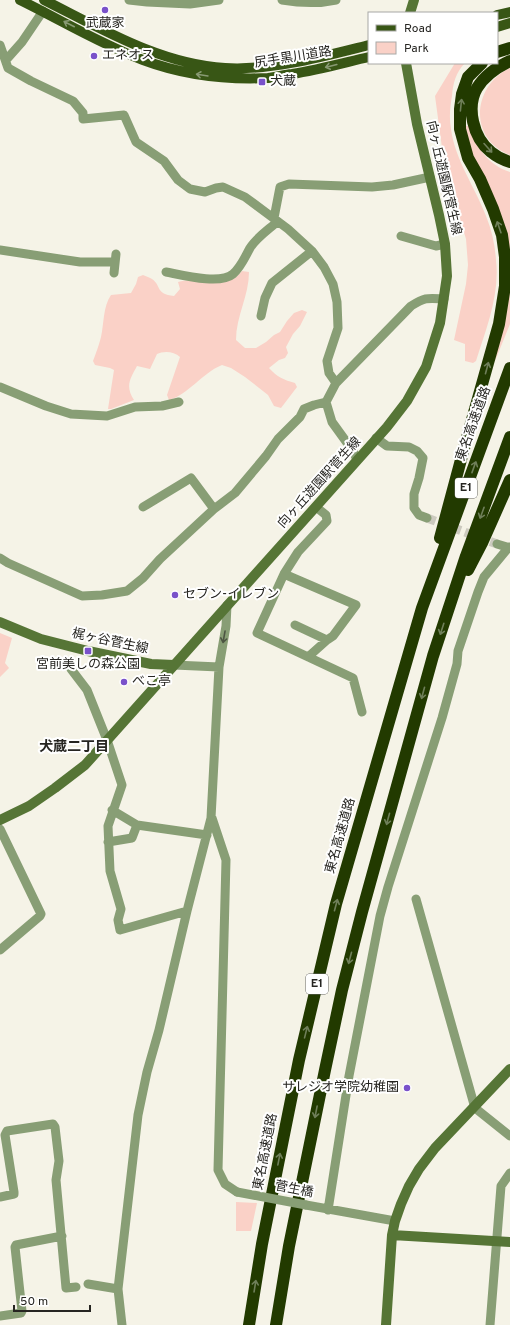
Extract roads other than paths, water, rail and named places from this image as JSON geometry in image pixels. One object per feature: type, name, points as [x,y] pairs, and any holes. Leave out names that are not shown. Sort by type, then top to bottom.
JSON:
[{"type":"highway","points":[[498,52],[510,48]]},
{"type":"highway","points":[[510,61],[498,66],[486,76],[477,89],[472,104],[472,121],[480,138],[490,152],[501,159],[510,162]]},
{"type":"highway","points":[[422,608],[466,441],[499,324],[505,286],[505,257],[502,235],[480,179],[468,158],[460,129],[462,94],[468,77],[481,64]]},
{"type":"highway","name":"東名高速道路","points":[[249,1325],[262,1244],[299,1060],[336,904],[422,608],[510,368]]},
{"type":"highway","name":"E1","points":[[276,1325],[290,1239],[342,990],[362,912],[433,656],[450,603],[510,437]]},
{"type":"highway","points":[[450,603],[482,543],[510,480]]},
{"type":"main road","name":"尻手黒川道路","points":[[20,0],[142,60],[168,68],[206,76],[227,78],[269,78],[316,70],[368,57]]},
{"type":"main road","name":"尻手黒川道路","points":[[47,1],[113,35],[147,50],[177,60],[205,66],[253,68],[294,62],[368,45]]},
{"type":"main road","points":[[498,15],[510,12]]},
{"type":"main road","points":[[498,26],[510,23]]},
{"type":"street","points":[[128,0],[190,4],[219,0]]},
{"type":"street","points":[[282,0],[297,3],[326,3],[336,0]]},
{"type":"street","points":[[410,12],[414,0]]},
{"type":"street","points":[[6,60],[22,42],[43,11]]},
{"type":"street","points":[[0,45],[8,68],[73,101],[82,113],[83,119],[124,115],[136,142],[164,161],[178,180],[190,189],[205,192],[223,187],[245,197],[288,229],[312,251],[324,267],[333,284],[337,302],[338,328],[327,361],[329,373],[336,382]]},
{"type":"street","name":"向ヶ丘遊園駅菅生線","points":[[0,820],[29,806],[85,764],[358,460],[407,401],[423,373],[440,323],[447,276],[445,244],[417,124],[406,64]]},
{"type":"street","points":[[166,272],[204,279],[219,279],[232,275],[241,266],[251,246],[275,220],[280,186],[289,184],[372,187],[393,185],[430,177]]},
{"type":"street","points":[[401,236],[436,246],[445,244]]},
{"type":"street","points":[[0,250],[80,262],[116,258],[114,273]]},
{"type":"street","points":[[261,316],[265,298],[272,283],[312,251]]},
{"type":"street","points":[[358,460],[332,422],[326,402],[336,382],[411,306],[422,299],[444,299]]},
{"type":"street","points":[[0,387],[46,406],[71,414],[107,416],[135,407],[162,406],[179,402]]},
{"type":"street","points":[[0,558],[82,596],[102,596],[127,591],[143,578],[160,559],[214,509],[235,493],[266,456],[278,439],[300,417],[304,409],[326,402]]},
{"type":"street","points":[[376,438],[387,446],[409,447],[417,451],[422,458],[419,478],[414,494],[414,508],[419,514],[427,518]]},
{"type":"street","points":[[143,507],[191,478],[214,509]]},
{"type":"street","points":[[316,507],[326,515],[327,521],[298,552],[284,574],[257,633],[353,678],[362,712]]},
{"type":"street","points":[[325,1209],[353,1053],[380,916],[442,718],[457,664],[458,650],[478,592],[484,577],[510,547],[497,544]]},
{"type":"street","points":[[284,574],[356,605],[333,636],[308,657]]},
{"type":"street","points":[[122,1325],[118,1289],[138,1115],[147,1072],[159,1030],[211,818],[219,667],[226,626],[227,606]]},
{"type":"street","name":"梶ヶ谷菅生線","points":[[0,622],[41,639],[88,651],[151,664],[219,667]]},
{"type":"street","points":[[295,625],[327,640]]},
{"type":"street","points":[[71,669],[87,690],[107,740],[122,784],[112,810],[108,826],[110,871],[121,908],[118,920],[120,930],[187,911]]},
{"type":"street","points":[[112,810],[137,825],[207,834]]},
{"type":"street","name":"菅生橋","points":[[211,818],[226,860],[218,1170],[225,1184],[237,1192],[395,1221]]},
{"type":"street","points":[[108,842],[132,838],[137,825]]},
{"type":"street","points":[[0,829],[41,914],[0,950]]},
{"type":"street","points":[[416,898],[475,1108],[510,1136]]},
{"type":"street","points":[[386,1325],[392,1235],[395,1221],[409,1186],[419,1169],[435,1148],[475,1108],[510,1069]]},
{"type":"street","points":[[0,1197],[14,1194],[5,1135],[7,1131],[53,1124],[55,1127],[59,1161],[56,1180],[66,1288],[76,1287]]},
{"type":"street","points":[[490,1325],[501,1186],[510,1173]]},
{"type":"street","points":[[392,1235],[510,1242]]},
{"type":"street","points":[[0,1316],[21,1313],[22,1311],[16,1246],[62,1236]]},
{"type":"street","points":[[88,1284],[118,1289]]},
{"type":"tunnel","points":[[427,518],[497,544]]},
{"type":"place","name":"武蔵家","points":[[105,10]]},
{"type":"place","name":"エネオス","points":[[94,56]]},
{"type":"place","name":"犬蔵","points":[[262,82]]},
{"type":"place","name":"セブン-イレブン","points":[[175,595]]},
{"type":"place","name":"宮前美しの森公園","points":[[88,651]]},
{"type":"place","name":"べこ亭","points":[[124,682]]},
{"type":"place","name":"サレジオ学院幼稚園","points":[[407,1088]]},
{"type":"district","name":"犬蔵二丁目","points":[[74,747]]}]
